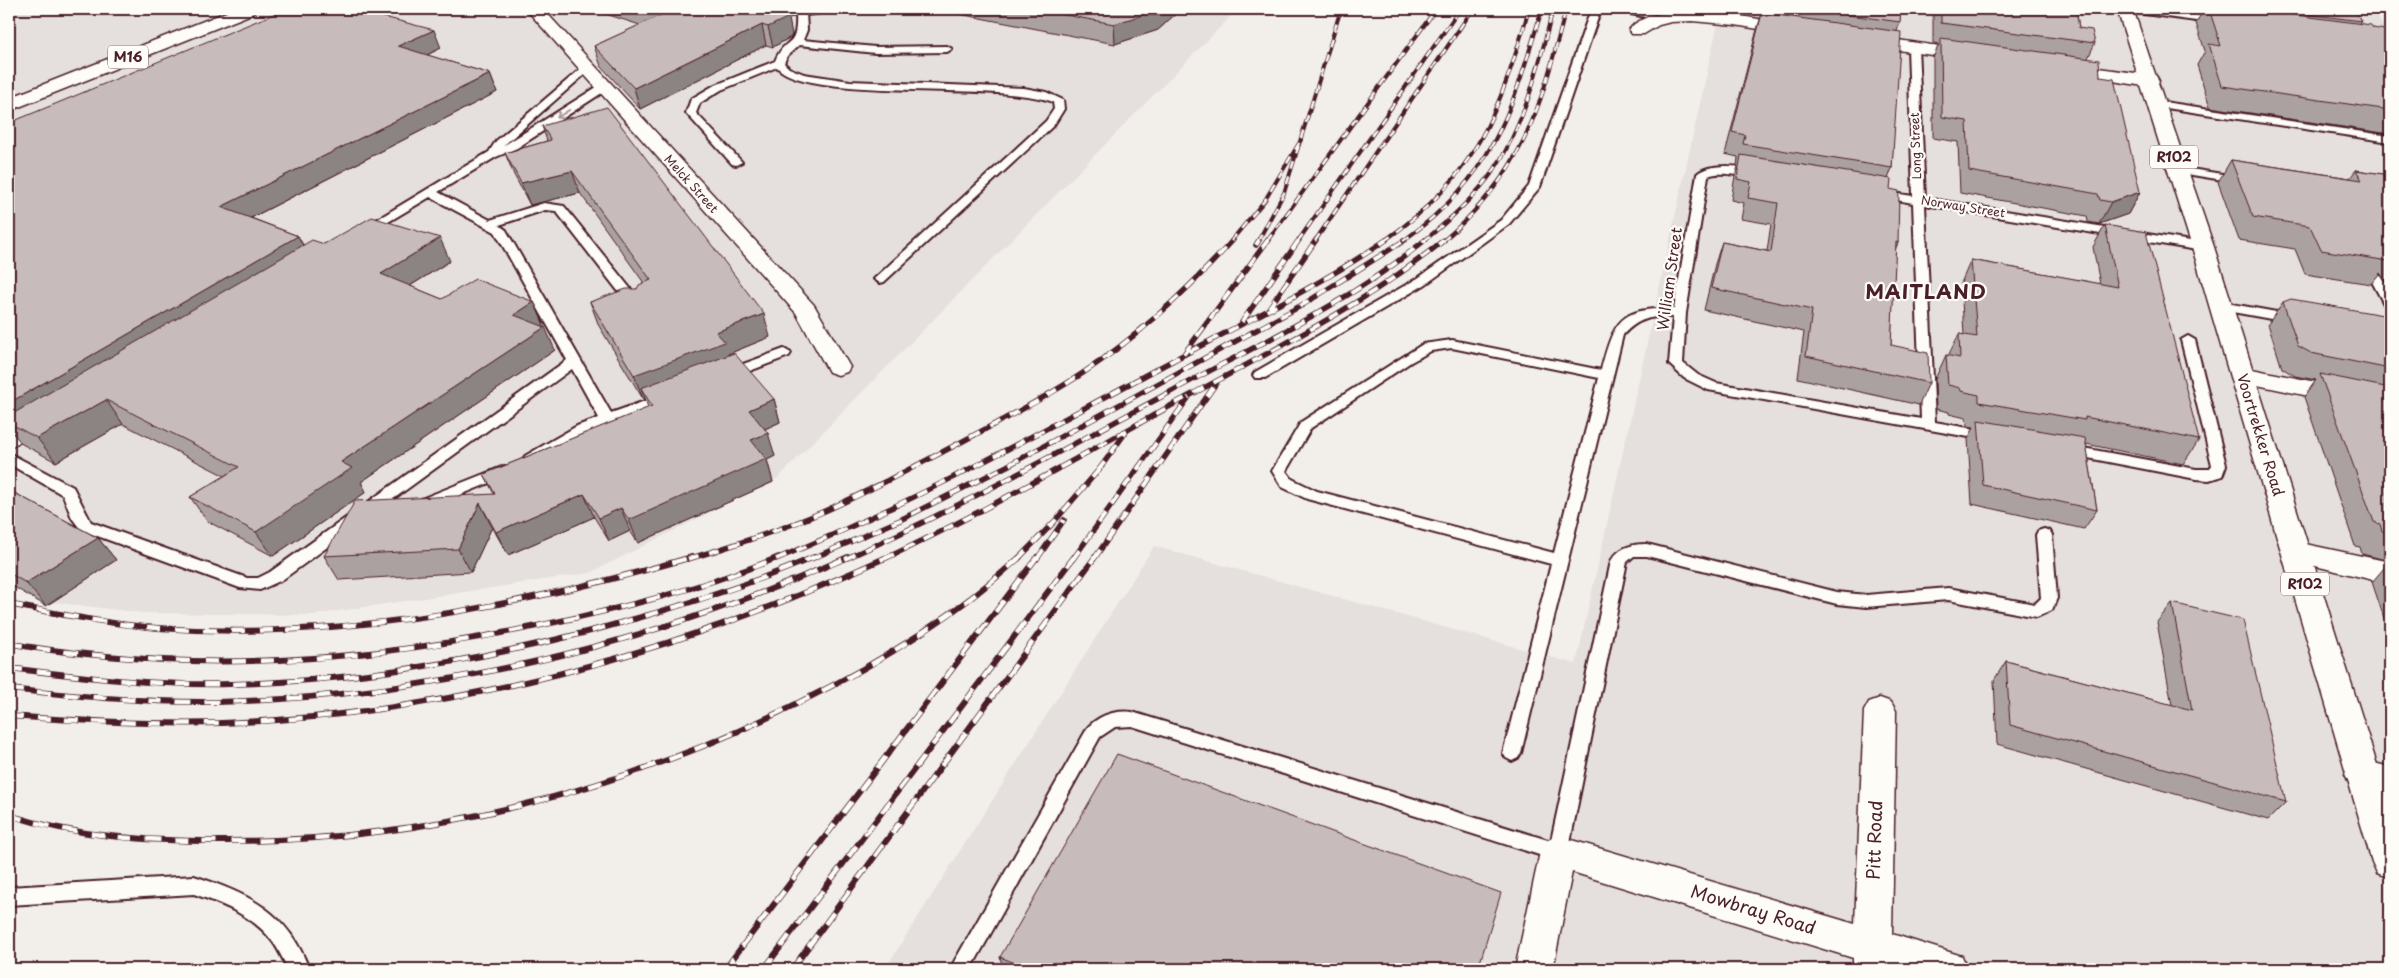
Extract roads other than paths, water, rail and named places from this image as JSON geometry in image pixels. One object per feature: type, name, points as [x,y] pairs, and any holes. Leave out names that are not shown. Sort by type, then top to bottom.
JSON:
[{"type":"street","name":"M16","points":[[9,92],[219,9]]},
{"type":"street","name":"M16","points":[[9,104],[248,9]]},
{"type":"street","name":"Melck Street","points":[[534,9],[806,310],[838,367]]},
{"type":"street","points":[[751,9],[781,14],[809,10]]},
{"type":"street","name":"Voortrekker Road","points":[[2125,9],[2203,247],[2296,552],[2376,777],[2390,862]]},
{"type":"street","points":[[1638,30],[1651,22],[1664,18],[1698,17],[1806,32]]},
{"type":"street","points":[[1845,37],[1992,58]]},
{"type":"street","points":[[2040,65],[2150,81]]},
{"type":"street","points":[[2242,376],[2390,405]]},
{"type":"street","points":[[2296,552],[2390,573]]},
{"type":"street","name":"Pitt Road","points":[[1872,957],[1880,711]]},
{"type":"street","points":[[1534,969],[1558,852]]},
{"type":"street","name":"Mowbray Road","points":[[1558,852],[1872,957],[1948,969]]},
{"type":"lane","points":[[1260,376],[1422,281],[1505,222],[1534,186],[1596,9]]},
{"type":"lane","points":[[1612,9],[1664,18]]},
{"type":"lane","points":[[2130,9],[2225,22]]},
{"type":"lane","points":[[779,63],[781,55],[797,42],[802,33],[809,10]]},
{"type":"lane","points":[[797,42],[875,50],[947,49]]},
{"type":"lane","name":"Long Street","points":[[1913,47],[1928,424]]},
{"type":"lane","points":[[736,162],[691,113],[695,101],[717,88],[779,63]]},
{"type":"lane","points":[[779,63],[785,70],[802,77],[850,84],[1024,91],[1042,94],[1058,100],[1059,109],[1050,123],[880,279]]},
{"type":"lane","points":[[492,155],[500,143],[587,68]]},
{"type":"lane","points":[[352,238],[492,155],[513,146],[604,87]]},
{"type":"lane","points":[[2157,104],[2390,140]]},
{"type":"lane","name":"William Street","points":[[1771,176],[1722,169],[1710,170],[1703,174],[1680,313],[1676,364],[1682,371],[1696,380],[1713,387],[1928,424]]},
{"type":"lane","points":[[2178,170],[2257,182]]},
{"type":"lane","points":[[429,192],[500,230],[607,420]]},
{"type":"lane","name":"Norway Street","points":[[1869,192],[2203,247]]},
{"type":"lane","points":[[490,224],[544,206],[560,208],[639,308]]},
{"type":"lane","points":[[2376,278],[2390,303]]},
{"type":"lane","points":[[2221,306],[2304,321]]},
{"type":"lane","points":[[1512,752],[1617,334],[1628,320],[1648,312],[1680,313]]},
{"type":"lane","points":[[2052,448],[2196,474],[2209,475],[2217,472],[2219,465],[2188,340]]},
{"type":"lane","points":[[1559,560],[1312,495],[1287,483],[1279,471],[1306,425],[1406,359],[1428,348],[1452,344],[1606,375]]},
{"type":"lane","points":[[718,378],[784,353]]},
{"type":"lane","points":[[9,458],[68,490],[73,497],[79,519],[86,526],[246,584],[260,584],[276,576],[388,497],[573,362]]},
{"type":"lane","points":[[388,497],[410,504],[436,500],[511,469],[567,436],[681,392]]},
{"type":"lane","points":[[9,443],[43,422]]},
{"type":"lane","points":[[1928,424],[2004,439]]},
{"type":"lane","points":[[960,969],[1094,732],[1104,722],[1117,718],[1132,719],[1558,852],[1619,561],[1624,554],[1634,550],[1647,550],[1837,598],[1866,601],[1948,594],[2037,611],[2046,606],[2050,598],[2044,535]]},
{"type":"lane","points":[[9,896],[194,885],[228,896],[256,913],[280,935],[296,960],[299,969]]},
{"type":"railway","points":[[1300,142],[1341,9]]},
{"type":"railway","points":[[1267,241],[1436,9]]},
{"type":"railway","points":[[1298,241],[1460,9]]},
{"type":"railway","points":[[1315,241],[1473,9]]},
{"type":"railway","points":[[1384,241],[1416,217],[1442,192],[1463,166],[1480,140],[1507,80],[1529,9]]},
{"type":"railway","points":[[1403,241],[1434,216],[1459,191],[1479,166],[1509,110],[1542,9]]},
{"type":"railway","points":[[1424,241],[1479,190],[1505,152],[1515,132],[1530,92],[1553,9]]},
{"type":"railway","points":[[1443,241],[1471,215],[1493,189],[1511,163],[1537,108],[1566,9]]},
{"type":"railway","points":[[1231,241],[1265,200],[1300,142]]},
{"type":"railway","points":[[1258,241],[1284,193],[1300,142]]},
{"type":"railway","points":[[688,559],[758,537],[827,510],[874,488],[1051,393],[1124,344],[1181,294],[1233,240]]},
{"type":"railway","points":[[1256,245],[1259,240]]},
{"type":"railway","points":[[1184,354],[1268,240]]},
{"type":"railway","points":[[1242,322],[1299,240]]},
{"type":"railway","points":[[1269,308],[1316,240]]},
{"type":"railway","points":[[776,559],[873,517],[1015,445],[1330,276],[1386,240]]},
{"type":"railway","points":[[811,559],[900,520],[1007,466],[1304,304],[1405,240]]},
{"type":"railway","points":[[845,559],[928,520],[1010,478],[1303,322],[1366,284],[1425,240]]},
{"type":"railway","points":[[884,559],[994,504],[1279,348],[1381,286],[1444,240]]},
{"type":"railway","points":[[1094,559],[1217,382]]},
{"type":"railway","points":[[1073,559],[1189,397]]},
{"type":"railway","points":[[1099,469],[1126,432]]},
{"type":"railway","points":[[1020,557],[1054,522],[1099,469]]},
{"type":"railway","points":[[1037,559],[1064,520]]},
{"type":"railway","points":[[9,604],[102,621],[158,628],[226,631],[293,629],[361,624],[495,605],[627,575],[692,557]]},
{"type":"railway","points":[[9,643],[70,652],[161,660],[269,661],[377,652],[484,636],[598,613],[720,579],[779,557]]},
{"type":"railway","points":[[9,668],[65,675],[176,684],[283,682],[386,672],[488,655],[588,632],[660,612],[727,590],[771,575],[814,557]]},
{"type":"railway","points":[[9,689],[138,700],[190,702],[297,698],[378,690],[459,677],[539,661],[618,640],[696,616],[773,588],[848,557]]},
{"type":"railway","points":[[9,716],[115,722],[222,723],[308,718],[394,707],[478,692],[562,673],[645,650],[727,622],[808,591],[887,557]]},
{"type":"railway","points":[[9,815],[86,833],[138,839],[218,841],[294,839],[369,833],[443,822],[516,806],[589,787],[660,763],[730,735],[798,703],[857,672],[914,638],[969,600],[1020,557]]},
{"type":"railway","points":[[725,969],[1037,557]]},
{"type":"railway","points":[[764,969],[1074,557]]},
{"type":"railway","points":[[792,969],[1095,557]]},
{"type":"district","name":"MAITLAND","points":[[1926,292]]}]
